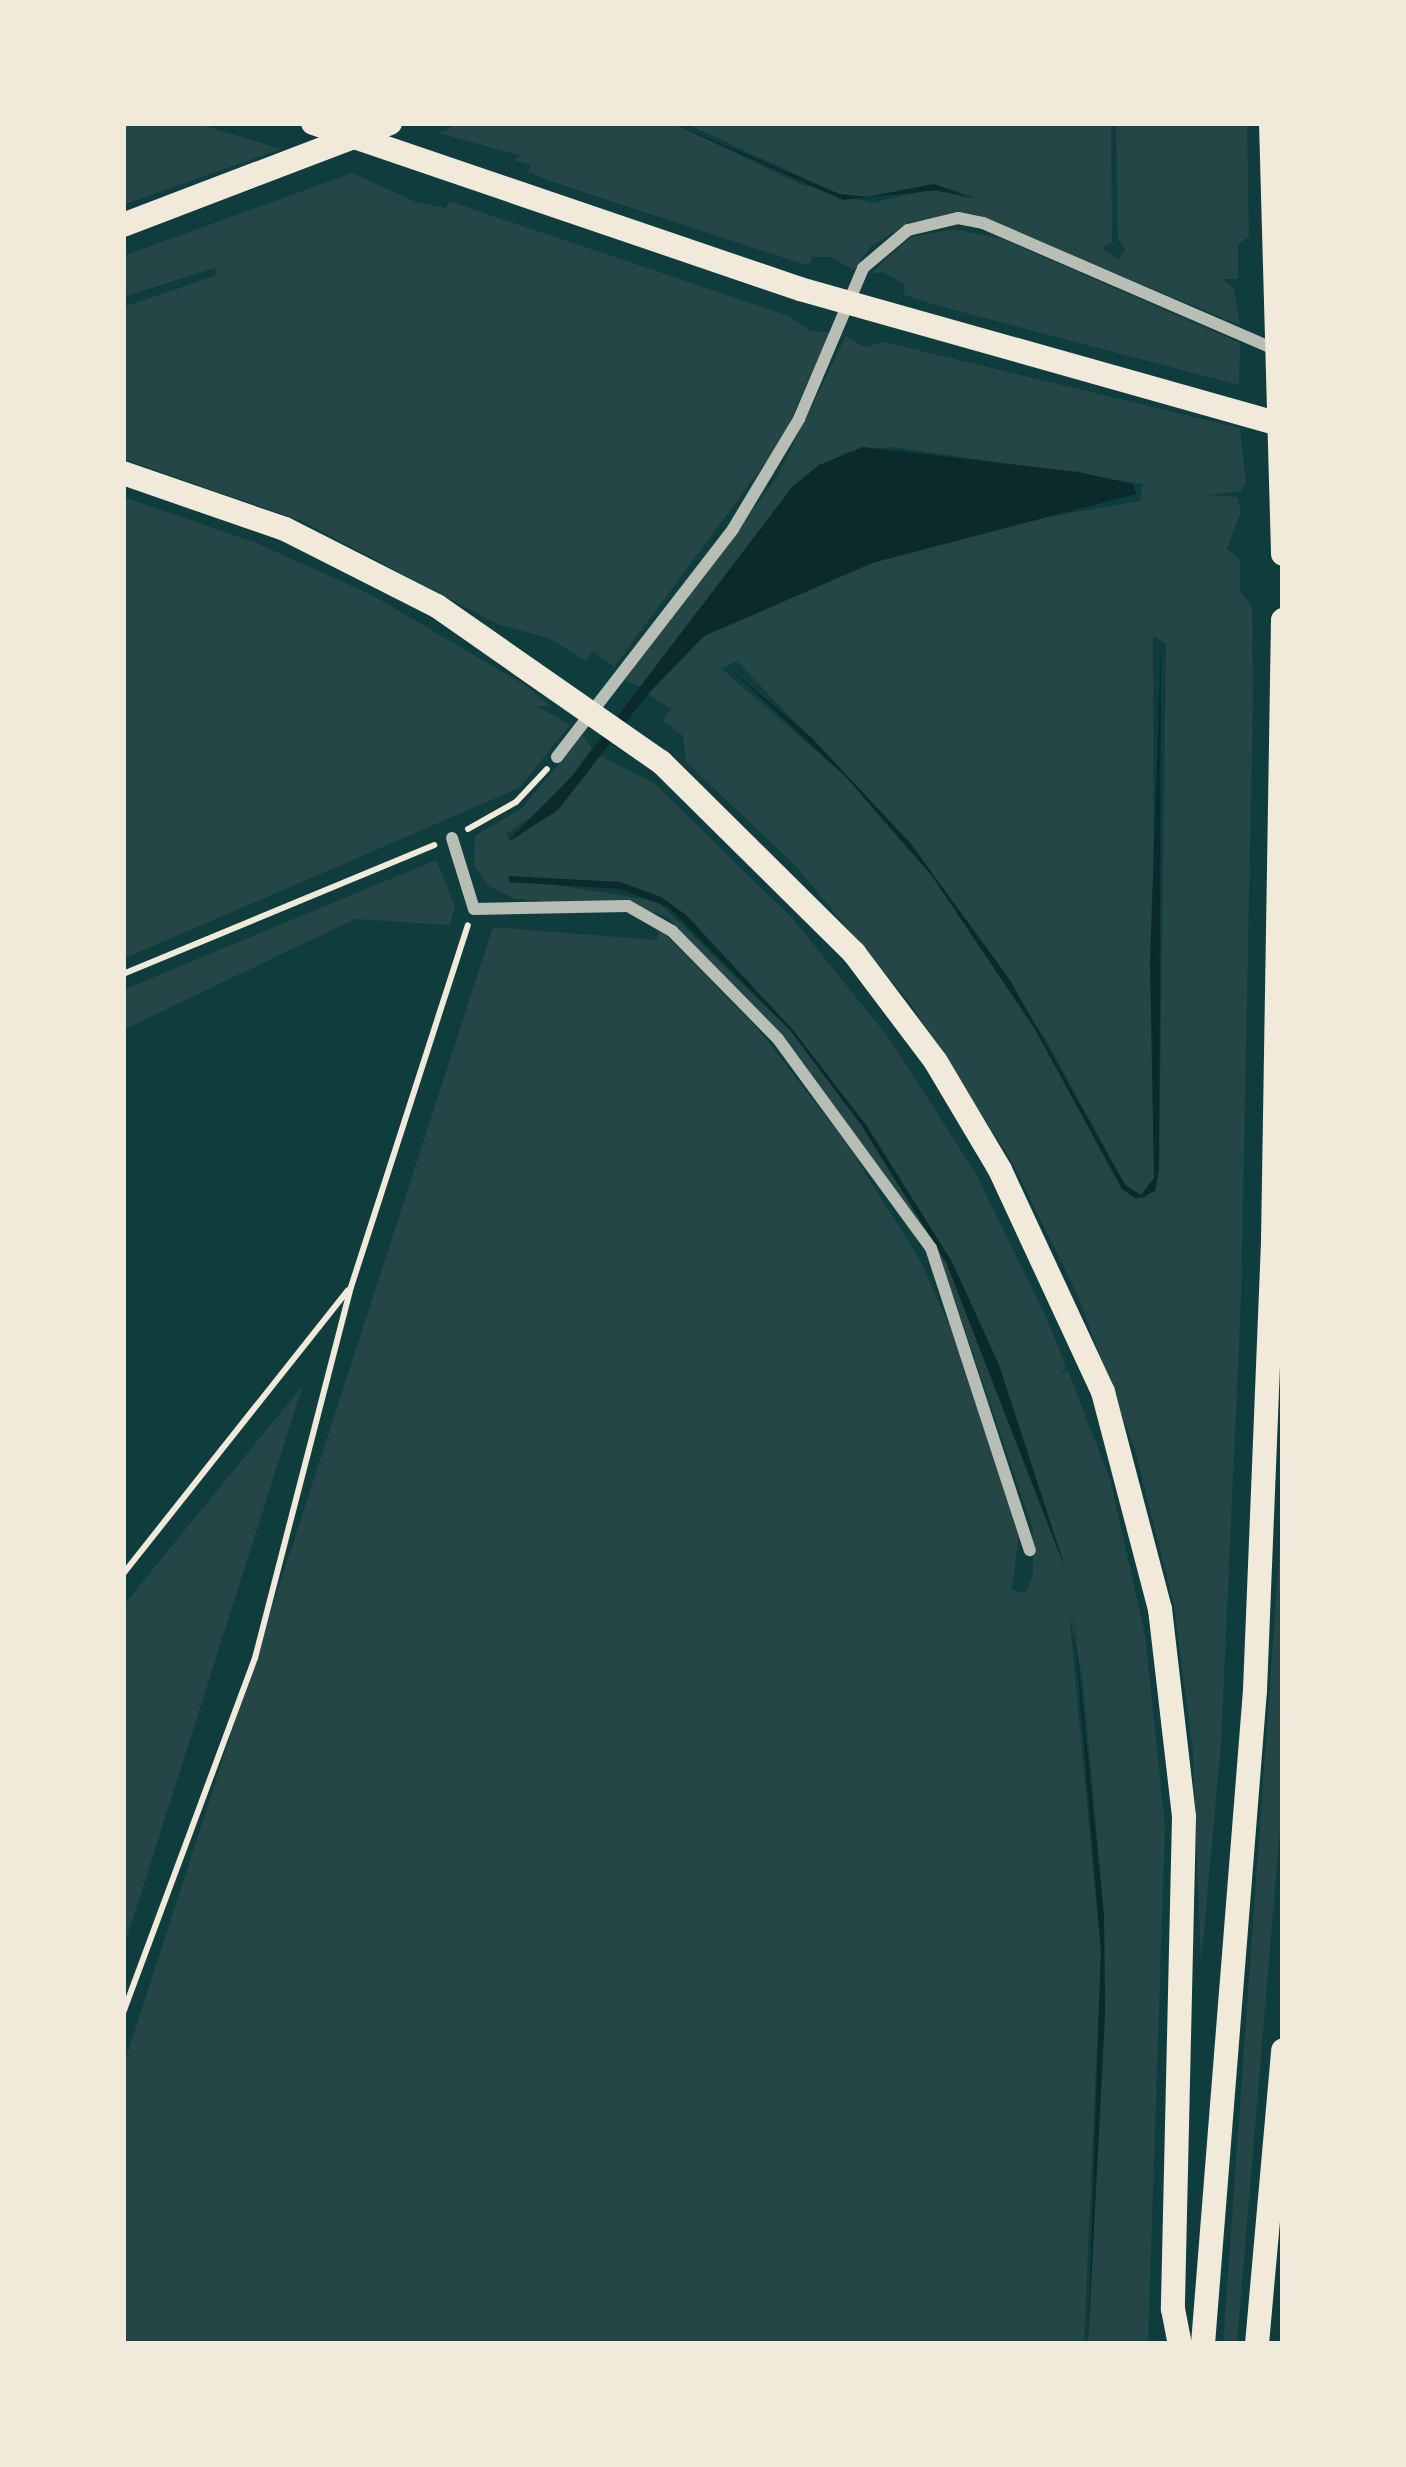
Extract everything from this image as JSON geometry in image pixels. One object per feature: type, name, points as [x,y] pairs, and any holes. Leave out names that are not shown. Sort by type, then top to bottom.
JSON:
[{"type":"highway","points":[[313,123],[800,289],[1283,425]]},
{"type":"highway","points":[[123,224],[390,123]]},
{"type":"highway","points":[[1271,123],[1283,554]]},
{"type":"highway","points":[[123,473],[285,529],[437,606],[536,670],[661,762],[854,953],[936,1062],[1060,1287],[1103,1392],[1160,1609],[1176,1713],[1184,1817],[1173,2309],[1180,2344]]},
{"type":"highway","points":[[1203,2344],[1256,1666],[1283,620]]},
{"type":"highway","points":[[1257,2344],[1283,2050]]},
{"type":"street","points":[[557,757],[734,529],[799,419],[863,268],[908,230],[958,218],[983,224],[1283,354]]},
{"type":"street","points":[[452,838],[474,909],[628,906],[672,932],[778,1040],[931,1248],[1030,1550]]},
{"type":"path","points":[[123,974],[452,838],[516,802],[557,757]]},
{"type":"path","points":[[123,2013],[255,1658],[351,1286],[474,909]]},
{"type":"path","points":[[123,1574],[351,1286]]},
{"type":"shaded area","points":[[123,123],[195,123],[281,149],[123,205]]},
{"type":"shaded area","points":[[460,123],[672,123],[800,184],[872,203],[929,190],[974,197],[934,184],[867,197],[839,194],[685,123],[1111,123],[1112,243],[1101,248],[1118,259],[1125,249],[1118,239],[1116,123],[1247,123],[1249,237],[1238,244],[1238,279],[1222,279],[1234,289],[1240,325],[973,214],[909,222],[870,247],[854,270],[831,257],[812,257],[809,266],[553,182],[528,172],[531,165],[514,160],[521,156],[439,133]]},
{"type":"shaded area","points":[[672,123],[839,194],[867,197],[934,184],[974,199],[938,190],[843,200]]},
{"type":"shaded area","points":[[352,173],[416,202],[446,208],[449,201],[789,316],[810,331],[830,332],[782,440],[614,667],[593,651],[585,661],[549,638],[499,625],[302,521],[123,459],[123,307],[217,275],[215,268],[123,297],[123,256]]},
{"type":"shaded area","points":[[954,229],[1002,239],[1240,343],[1239,385],[932,304],[903,294],[905,285],[883,272],[870,274],[911,237]]},
{"type":"shaded area","points":[[846,336],[864,347],[884,342],[1240,428],[1246,483],[1241,491],[1208,495],[1237,497],[1241,511],[1227,549],[1240,560],[1240,592],[1252,606],[1253,696],[1241,1300],[1221,1744],[1201,1964],[1193,1752],[1174,1606],[1135,1450],[1078,1296],[1011,1160],[910,1003],[794,864],[686,762],[683,736],[663,721],[671,709],[648,694],[704,636],[872,563],[1013,523],[1140,501],[1143,484],[894,447],[846,452],[794,486],[640,687],[625,680],[777,477]],"holes":[[[1153,636],[1166,644],[1159,1169],[1157,1185],[1144,1199],[1122,1189],[1035,1029],[932,876],[846,777],[722,669],[737,661],[911,844],[1047,1041],[1125,1185],[1141,1195],[1154,1178]]]},
{"type":"shaded area","points":[[863,447],[1078,472],[1133,484],[1136,494],[872,563],[704,636],[648,694],[558,810],[507,842],[573,775],[793,486],[819,465]]},
{"type":"shaded area","points":[[123,497],[254,542],[372,595],[528,687],[550,706],[537,706],[570,725],[519,788],[123,959]]},
{"type":"shaded area","points":[[1161,644],[1159,1169],[1155,1191],[1136,1199],[1122,1189],[1035,1029],[932,876],[846,777],[729,668],[811,737],[911,844],[1010,980],[1125,1185],[1141,1195],[1154,1178],[1150,960]]},
{"type":"shaded area","points":[[583,735],[592,748],[549,805],[506,834],[511,841],[558,810],[600,756],[654,783],[793,919],[888,1037],[975,1172],[1047,1319],[1066,1367],[1061,1373],[1068,1371],[1110,1479],[1145,1635],[1165,1825],[1148,2344],[1088,2344],[1105,2013],[1104,1915],[1083,1681],[1069,1613],[1101,1952],[1084,2344],[123,2344],[123,2067],[493,927],[656,940],[661,930],[759,1030],[847,1144],[920,1260],[961,1352],[1019,1535],[1012,1589],[1025,1594],[1033,1574],[1033,1530],[955,1300],[889,1181],[799,1057],[669,918],[640,907],[515,899],[488,886],[474,865],[475,836],[522,808]],"holes":[[[507,877],[620,882],[661,897],[686,915],[792,1029],[868,1127],[952,1262],[999,1365],[1064,1567],[946,1262],[862,1126],[790,1030],[657,901]]]},
{"type":"shaded area","points":[[436,860],[455,906],[450,925],[355,919],[123,1030],[123,990]]},
{"type":"shaded area","points":[[509,876],[620,882],[661,897],[686,915],[792,1029],[867,1127],[952,1262],[999,1365],[1065,1567],[946,1262],[862,1126],[790,1030],[668,907],[620,889],[509,882]]},
{"type":"shaded area","points":[[303,1385],[138,1903],[123,1948],[123,1606]]},
{"type":"shaded area","points":[[1283,1501],[1283,1793],[1237,2344],[1223,2344]]},
{"type":"shaded area","points":[[1073,1612],[1104,1915],[1105,2013],[1088,2344],[1101,1952]]}]
